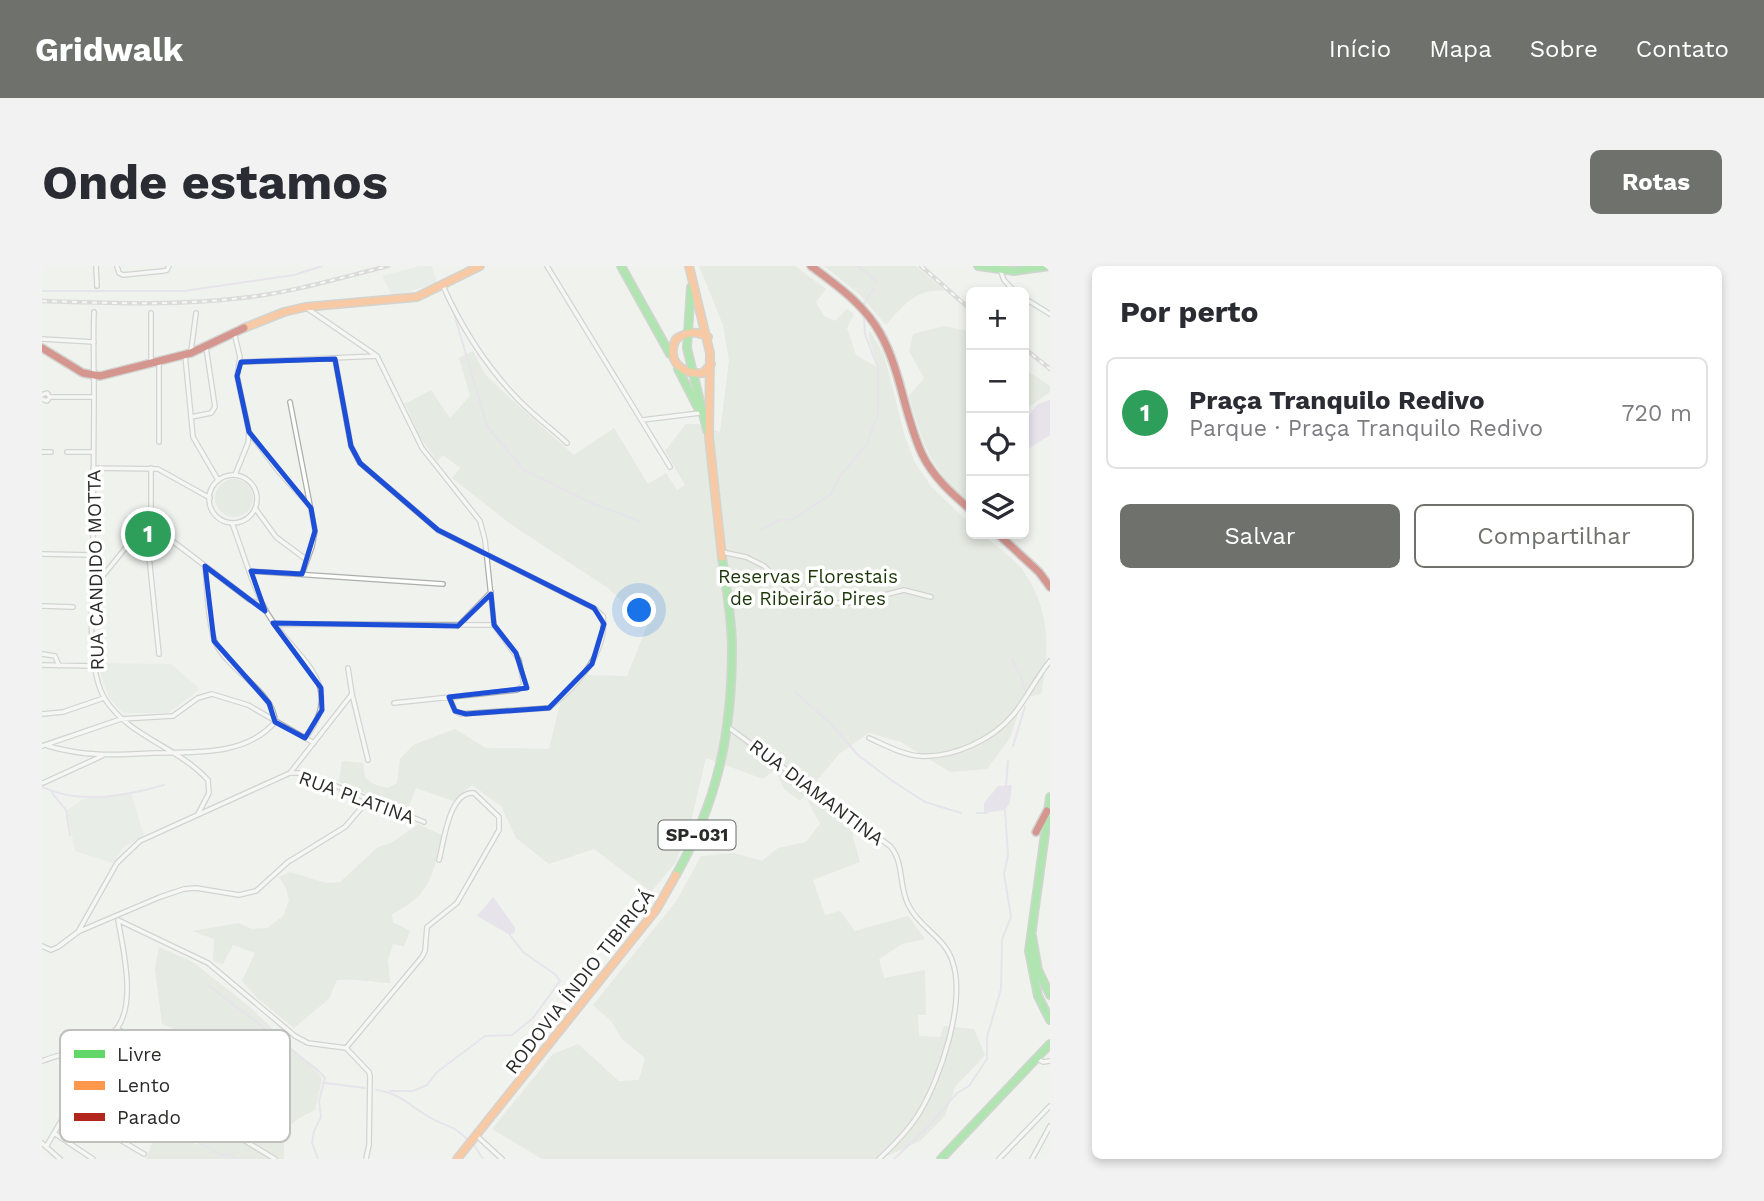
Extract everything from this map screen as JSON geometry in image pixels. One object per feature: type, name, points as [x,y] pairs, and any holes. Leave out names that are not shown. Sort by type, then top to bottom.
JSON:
[{"type":"main road","points":[[42,348],[77,370],[94,376],[188,354],[269,316],[305,307],[405,300],[431,292],[480,266]]},
{"type":"main road","points":[[621,266],[677,366],[704,422]]},
{"type":"main road","name":"RODOVIA ÍNDIO TIBIRIÇÁ","points":[[457,1159],[621,956],[669,891],[707,812],[718,774],[728,727],[732,646],[709,438],[711,363],[708,337],[689,266]]},
{"type":"main road","points":[[811,266],[849,295],[872,320],[889,352],[922,454],[939,480],[966,505]]},
{"type":"main road","points":[[978,266],[1001,272],[1050,266]]},
{"type":"main road","name":"RODOVIA ÍNDIO TIBIRIÇÁ","points":[[691,280],[687,348],[709,438]]},
{"type":"main road","points":[[672,357],[672,347],[684,331],[687,321]]},
{"type":"main road","points":[[658,333],[665,338],[677,339],[696,331],[708,337]]},
{"type":"main road","points":[[687,348],[696,331]]},
{"type":"main road","points":[[677,366],[692,375],[703,373],[711,363]]},
{"type":"main road","points":[[690,364],[703,373]]},
{"type":"main road","points":[[1004,539],[1040,572],[1050,587]]},
{"type":"main road","points":[[1050,797],[1029,951],[1033,980],[1043,1010],[1050,1020]]},
{"type":"main road","points":[[1036,832],[1048,808]]},
{"type":"main road","points":[[1032,925],[1035,958],[1050,995]]},
{"type":"main road","points":[[941,1159],[1048,1046],[1050,1037]]},
{"type":"street","points":[[96,266],[97,286]]},
{"type":"street","points":[[117,266],[119,273],[123,275],[163,271],[169,266]]},
{"type":"street","points":[[547,266],[670,467]]},
{"type":"street","points":[[1001,272],[1010,287]]},
{"type":"street","points":[[443,286],[473,340],[506,386],[566,443]]},
{"type":"street","points":[[1029,301],[1050,314]]},
{"type":"street","points":[[305,307],[376,356],[422,448],[480,521],[487,556],[494,625],[516,653],[522,668],[524,685],[512,691],[394,703]]},
{"type":"street","name":"RUA CANDIDO MOTTA","points":[[94,312],[92,589],[94,666],[97,682],[104,698],[121,719],[144,737],[176,753],[201,773],[209,784],[209,793],[198,814]]},
{"type":"street","points":[[151,313],[159,442]]},
{"type":"street","points":[[196,313],[188,354],[191,417],[195,442],[218,480]]},
{"type":"street","points":[[234,332],[241,362],[237,376],[249,432],[235,475]]},
{"type":"street","points":[[42,339],[94,342]]},
{"type":"street","points":[[191,417],[211,413],[215,407],[206,347]]},
{"type":"street","points":[[241,362],[376,356]]},
{"type":"street","points":[[335,359],[354,456],[429,523],[487,556],[601,613],[604,624],[594,661],[549,708],[460,714],[455,711],[449,697]]},
{"type":"street","points":[[42,397],[47,401],[50,397],[94,397]]},
{"type":"street","points":[[290,402],[312,508],[314,536],[302,573]]},
{"type":"street","points":[[642,420],[699,409]]},
{"type":"street","points":[[249,432],[278,471],[312,508]]},
{"type":"street","points":[[42,452],[51,452]]},
{"type":"street","points":[[67,452],[93,452]]},
{"type":"street","points":[[93,468],[151,468],[166,473],[210,498],[215,513],[232,523],[247,518],[255,508],[257,495],[247,479],[235,475],[218,480],[210,498]]},
{"type":"street","points":[[151,468],[150,523],[250,600],[263,605]]},
{"type":"street","points":[[255,508],[276,537],[307,560]]},
{"type":"street","points":[[92,589],[136,535],[140,526],[150,523]]},
{"type":"street","points":[[232,523],[263,605],[309,666],[321,688],[321,710],[305,738]]},
{"type":"street","points":[[148,546],[157,541],[158,530]]},
{"type":"street","points":[[136,535],[138,542],[148,546]]},
{"type":"street","points":[[148,546],[159,654]]},
{"type":"street","points":[[722,552],[746,557],[764,566],[792,592],[815,603],[853,603],[904,590],[931,597]]},
{"type":"street","points":[[42,554],[93,555]]},
{"type":"street","points":[[48,746],[77,754],[104,755],[215,751],[259,736],[275,722],[270,703],[217,648],[205,565]]},
{"type":"street","points":[[251,571],[443,584]]},
{"type":"street","points":[[458,626],[491,592]]},
{"type":"street","points":[[42,606],[73,607]]},
{"type":"street","points":[[275,624],[494,625]]},
{"type":"street","points":[[42,654],[55,656],[59,666]]},
{"type":"street","points":[[869,738],[920,756],[955,751],[1000,728],[1050,662]]},
{"type":"street","points":[[42,665],[94,666]]},
{"type":"street","points":[[348,668],[368,760]]},
{"type":"street","points":[[42,747],[121,719],[173,716],[198,698],[212,694],[248,705],[314,743]]},
{"type":"street","points":[[78,932],[124,854],[140,841],[290,773],[352,694]]},
{"type":"street","points":[[42,713],[63,712],[104,698]]},
{"type":"street","name":"RUA DIAMANTINA","points":[[728,727],[890,846],[898,860],[905,900],[910,910],[934,934],[952,959],[956,982],[955,1009],[936,1075],[916,1118],[896,1144],[879,1159]]},
{"type":"street","points":[[43,783],[104,755]]},
{"type":"street","name":"RUA PLATINA","points":[[290,773],[310,776],[424,822]]},
{"type":"street","points":[[346,1048],[422,957],[427,927],[460,898],[499,830],[500,821],[495,812],[478,795],[471,792],[456,802],[439,860]]},
{"type":"street","points":[[42,946],[51,950],[78,932],[184,889],[197,888],[239,895],[257,891],[288,862],[345,827],[369,799]]},
{"type":"street","points":[[117,917],[127,983],[126,1001],[117,1029]]},
{"type":"street","points":[[117,917],[208,963],[290,1030]]},
{"type":"street","points":[[290,1030],[302,1040],[346,1048],[370,1076],[369,1145],[366,1159]]},
{"type":"street","points":[[42,1060],[60,1054]]},
{"type":"street","points":[[1036,1058],[1043,1062],[1050,1061]]},
{"type":"street","points":[[999,1159],[1050,1106]]},
{"type":"street","points":[[60,1123],[44,1145],[60,1159]]},
{"type":"street","points":[[1032,1159],[1050,1126]]},
{"type":"street","points":[[54,1133],[60,1137]]},
{"type":"street","points":[[477,1136],[502,1159]]},
{"type":"street","points":[[68,1142],[93,1159]]},
{"type":"street","points":[[124,1142],[144,1154]]},
{"type":"street","points":[[247,1142],[275,1159]]},
{"type":"highlighted area","points":[[335,359],[351,446],[360,463],[438,530],[594,608],[604,624],[592,664],[549,708],[466,714],[455,711],[449,697],[527,688],[516,653],[494,625],[491,594],[458,626],[273,623],[321,688],[322,710],[305,738],[275,722],[269,703],[214,641],[205,566],[265,611],[251,571],[302,574],[315,531],[311,508],[249,432],[237,376],[241,362]]},
{"type":"shaded area","points":[[420,266],[432,266],[437,283],[392,295],[382,276]]},
{"type":"shaded area","points":[[1050,400],[1050,435],[1029,448],[1029,414],[1038,404]]},
{"type":"shaded area","points":[[97,663],[171,664],[200,689],[168,713],[123,713],[109,698]]},
{"type":"shaded area","points":[[1012,785],[1010,803],[1005,810],[984,813],[984,803],[998,786]]},
{"type":"shaded area","points":[[131,794],[144,835],[123,848],[113,863],[75,851],[67,810],[83,799]]},
{"type":"shaded area","points":[[493,897],[515,927],[515,932],[510,935],[477,916]]},
{"type":"green space","name":"Reservas Florestais de Ribeirão Pires","points":[[699,266],[795,266],[826,289],[816,302],[824,316],[835,321],[847,309],[854,314],[847,328],[856,355],[877,367],[869,330],[884,355],[905,437],[915,463],[931,486],[966,520],[966,539],[987,539],[1023,570],[1032,585],[1046,629],[1046,660],[1041,694],[1023,698],[1010,738],[987,769],[950,772],[901,742],[869,733],[839,754],[800,801],[784,789],[775,769],[763,779],[706,758],[691,821],[676,862],[651,892],[594,849],[549,864],[516,838],[501,806],[472,785],[453,801],[416,788],[407,811],[339,782],[342,761],[363,763],[365,777],[373,784],[387,788],[397,783],[400,759],[413,745],[455,729],[486,748],[549,749],[560,704],[588,675],[627,676],[647,626],[608,588],[512,525],[452,478],[460,468],[443,455],[437,461],[420,437],[405,404],[431,390],[450,418],[470,396],[459,358],[473,351],[485,374],[574,455],[614,428],[648,484],[666,473],[677,490],[685,485],[665,451],[686,424],[697,424],[720,432],[729,361],[723,325]]},
{"type":"green space","points":[[824,266],[916,266],[945,291],[926,292],[911,299],[886,325],[859,294]]},
{"type":"green space","points":[[944,326],[966,331],[966,500],[937,468],[919,429],[909,396],[924,378],[909,351],[913,334]]},
{"type":"green space","points":[[1029,373],[1050,386],[1050,392],[1029,407]]},
{"type":"green space","points":[[234,479],[247,485],[253,498],[247,511],[234,517],[221,511],[215,498],[221,485]]},
{"type":"green space","points":[[814,792],[860,830],[852,833],[860,862],[813,880],[825,915],[840,911],[855,931],[908,916],[925,939],[902,944],[879,959],[884,978],[925,970],[926,1015],[918,1015],[919,1036],[940,1037],[944,1026],[974,1029],[985,1055],[955,1087],[945,1116],[920,1141],[880,1159],[542,1159],[492,1129],[553,1054],[578,1044],[619,1081],[639,1080],[645,1058],[622,1039],[611,1021],[593,1005],[677,900],[701,856],[734,853],[762,861],[778,848],[806,842],[820,824],[808,801]]},
{"type":"green space","points":[[418,824],[442,835],[432,873],[423,891],[405,907],[392,914],[393,922],[410,931],[404,946],[393,944],[388,960],[390,983],[337,980],[329,999],[294,1028],[257,998],[242,981],[255,953],[233,945],[223,964],[213,961],[214,939],[192,931],[239,923],[252,929],[267,928],[284,915],[289,900],[279,877],[290,872],[326,883],[340,882],[378,847],[391,843]]},
{"type":"green space","points":[[159,947],[193,962],[251,1008],[274,1030],[176,1030],[162,1024],[155,969]]},
{"type":"green space","points":[[290,1046],[322,1079],[315,1110],[290,1127]]},
{"type":"green space","points":[[153,1142],[189,1142],[198,1145],[199,1142],[285,1142],[284,1159],[146,1159]]},
{"type":"waterway","points":[[42,291],[184,291],[294,275],[322,266]]},
{"type":"waterway","points":[[858,266],[877,281]]},
{"type":"waterway","points":[[863,306],[873,289]]},
{"type":"waterway","points":[[455,317],[487,426],[524,470],[589,502],[639,521]]},
{"type":"waterway","points":[[760,530],[779,520],[793,519],[830,495],[840,476],[867,444],[878,413],[878,368],[865,334],[864,317]]},
{"type":"waterway","points":[[1012,659],[1026,693]]},
{"type":"waterway","points":[[795,692],[830,723],[858,755],[891,780],[925,802],[961,813]]},
{"type":"waterway","points":[[1013,746],[1025,707]]},
{"type":"waterway","points":[[1006,787],[1008,761]]},
{"type":"waterway","points":[[42,787],[72,796],[103,797],[164,785]]},
{"type":"waterway","points":[[52,793],[66,810],[70,835]]},
{"type":"waterway","points":[[894,1159],[930,1125],[957,1093],[969,1086],[987,1059],[987,1037],[1001,989],[1002,939],[1011,917],[1004,874],[1008,855],[1005,810]]},
{"type":"waterway","points":[[977,813],[987,813]]},
{"type":"waterway","points":[[390,1091],[413,1091],[427,1085],[437,1072],[485,1036],[512,1035],[533,1018],[560,981],[556,975],[523,952],[510,935]]},
{"type":"waterway","points":[[208,985],[267,1030]]},
{"type":"waterway","points":[[290,1048],[325,1078],[319,1101],[321,1117],[312,1143],[318,1159]]},
{"type":"waterway","points":[[325,1083],[365,1088]]},
{"type":"waterway","points":[[376,1090],[397,1097],[467,1139]]},
{"type":"waterway","points":[[198,1142],[221,1155],[231,1155],[237,1159]]},
{"type":"waterway","points":[[474,1145],[483,1159]]},
{"type":"railway","points":[[42,301],[216,301],[297,289],[388,266]]},
{"type":"railway","points":[[921,266],[966,306]]},
{"type":"railway","points":[[1026,350],[1050,369]]},
{"type":"traffic: fast","points":[[621,266],[670,354]]},
{"type":"traffic: fast","points":[[978,266],[1014,271],[1050,266]]},
{"type":"traffic: fast","points":[[691,287],[687,348],[707,430]]},
{"type":"traffic: fast","points":[[678,369],[698,408]]},
{"type":"traffic: fast","points":[[676,875],[712,793],[725,737],[732,648],[722,557]]},
{"type":"traffic: fast","points":[[1050,797],[1029,951],[1038,996],[1050,1020]]},
{"type":"traffic: fast","points":[[1032,936],[1038,970],[1050,995]]},
{"type":"traffic: fast","points":[[941,1159],[1050,1044]]},
{"type":"traffic: slow","points":[[244,328],[284,312],[305,307],[417,297],[480,266]]},
{"type":"traffic: slow","points":[[689,266],[710,353],[709,437],[722,557]]},
{"type":"traffic: slow","points":[[708,337],[696,333],[684,335],[676,339],[673,353],[678,365],[688,371],[703,373],[711,364]]},
{"type":"traffic: slow","points":[[457,1159],[656,910],[676,875]]},
{"type":"traffic: jam","points":[[811,266],[849,296],[866,313],[880,333],[893,362],[922,454],[937,478],[966,505]]},
{"type":"traffic: jam","points":[[42,348],[83,373],[100,376],[191,353],[244,328]]},
{"type":"traffic: jam","points":[[1003,539],[1039,572],[1050,587]]},
{"type":"traffic: jam","points":[[1036,832],[1047,811]]},
{"type":"place","name":"Praça Tranquilo Redivo","points":[[148,534]]}]
